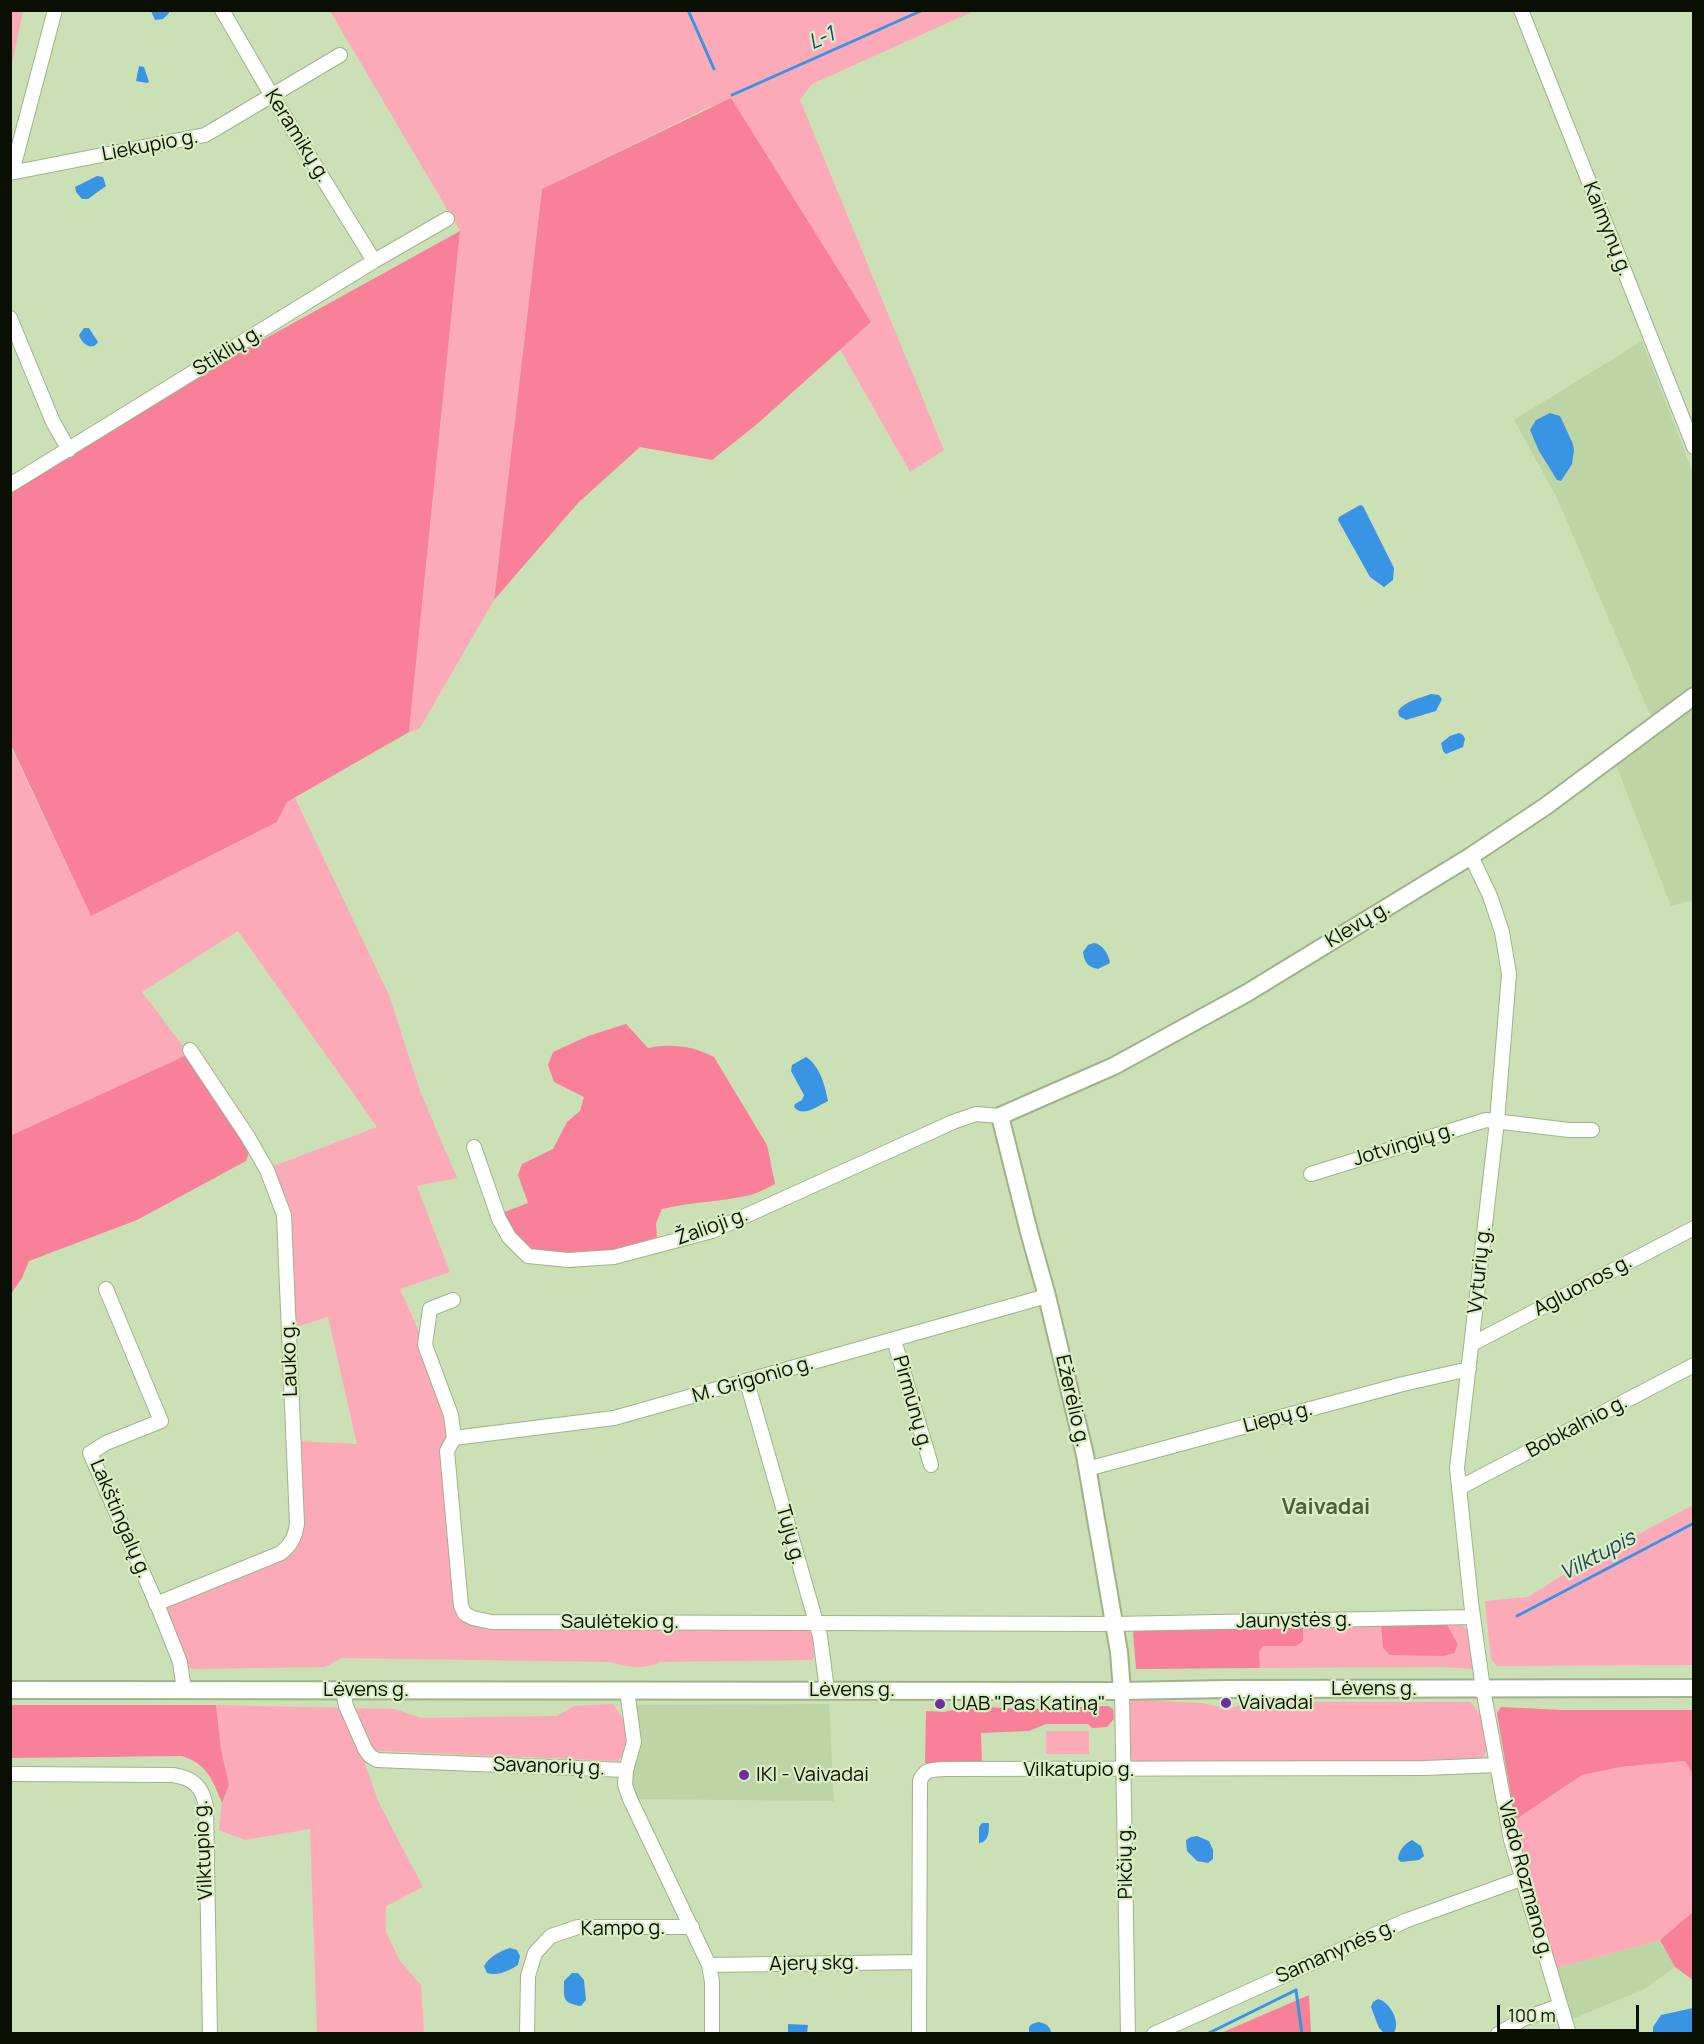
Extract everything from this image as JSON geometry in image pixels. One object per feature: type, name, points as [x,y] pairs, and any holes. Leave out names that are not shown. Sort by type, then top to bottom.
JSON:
[{"type":"main road","name":"Klevų g.","points":[[1000,1116],[1114,1066],[1237,998],[1471,856],[1546,806],[1694,696]]},
{"type":"main road","name":"Ežerėlio g.","points":[[1000,1116],[1047,1296],[1087,1469],[1120,1662],[1122,1691]]},
{"type":"main road","name":"Lėvens g.","points":[[10,1690],[1122,1691],[1694,1688]]},
{"type":"street","points":[[11,172],[54,10]]},
{"type":"street","name":"Keramikų g.","points":[[222,10],[374,261]]},
{"type":"street","name":"Kaimynų g.","points":[[1521,10],[1694,447]]},
{"type":"street","name":"Liekupio g.","points":[[11,172],[196,138],[214,131],[340,55]]},
{"type":"street","name":"Stiklių g.","points":[[10,485],[374,261],[447,219]]},
{"type":"street","points":[[10,318],[53,422],[69,450]]},
{"type":"street","name":"Vyturių g.","points":[[1471,856],[1490,896],[1499,923],[1509,974],[1497,1121],[1457,1468],[1483,1689]]},
{"type":"street","name":"Lauko g.","points":[[156,1604],[281,1553],[290,1546],[297,1524],[284,1215],[267,1170],[248,1137],[190,1050]]},
{"type":"street","name":"Žalioji g.","points":[[474,1147],[499,1219],[509,1237],[528,1256],[568,1260],[614,1257],[693,1237],[953,1122],[976,1114],[1000,1116]]},
{"type":"street","name":"Jotvingių g.","points":[[1311,1174],[1486,1120],[1569,1130],[1592,1130]]},
{"type":"street","name":"Agluonos g.","points":[[1472,1344],[1694,1228]]},
{"type":"street","name":"Lakštingalų g.","points":[[106,1289],[161,1421],[106,1443],[90,1453],[180,1662],[184,1690]]},
{"type":"street","name":"M. Grigonio g.","points":[[454,1438],[614,1418],[1047,1296]]},
{"type":"street","name":"Saulėtekio g.","points":[[453,1300],[430,1310],[425,1344],[451,1415],[454,1438],[447,1451],[461,1606],[465,1614],[491,1622],[1114,1624]]},
{"type":"street","name":"Pirmūnų g.","points":[[894,1340],[931,1466]]},
{"type":"street","name":"Bobkalnio g.","points":[[1460,1488],[1694,1365]]},
{"type":"street","name":"Liepų g.","points":[[1087,1469],[1403,1384],[1469,1369]]},
{"type":"street","name":"Tujų g.","points":[[747,1382],[822,1645],[827,1690]]},
{"type":"street","name":"Jaunystės g.","points":[[1114,1624],[1473,1617]]},
{"type":"street","name":"Vlado Rozmano g.","points":[[1483,1689],[1511,1840],[1569,2034]]},
{"type":"street","name":"Savanorių g.","points":[[343,1690],[346,1706],[365,1749],[376,1760],[626,1770],[625,1785],[630,1800],[709,1965],[712,1982],[712,2034]]},
{"type":"street","points":[[626,1770],[634,1742],[627,1690]]},
{"type":"street","name":"Pikčių g.","points":[[1122,1691],[1128,2034]]},
{"type":"street","name":"Vilkatupio g.","points":[[919,2034],[920,1781],[922,1774],[926,1771],[944,1769],[1425,1768],[1497,1765]]},
{"type":"street","name":"Vilktupio g.","points":[[10,1774],[173,1775],[193,1781],[200,1788],[206,1806],[210,2034]]},
{"type":"street","name":"Samanynės g.","points":[[1154,2034],[1405,1921],[1521,1879]]},
{"type":"street","name":"Kampo g.","points":[[526,2034],[528,1976],[535,1953],[551,1936],[578,1927],[692,1927]]},
{"type":"street","name":"Ajerų skg.","points":[[709,1965],[919,1962]]},
{"type":"street","points":[[1498,2034],[1523,2019],[1559,2006]]},
{"type":"shaded area","points":[[10,11],[23,11],[11,68]]},
{"type":"shaded area","points":[[330,11],[974,11],[812,84],[800,100],[944,450],[910,472],[840,349],[871,322],[711,106],[542,189],[494,600],[420,728],[409,732],[460,231]]},
{"type":"shaded area","points":[[731,98],[871,322],[756,425],[712,460],[640,447],[578,503],[494,600],[542,189]]},
{"type":"shaded area","points":[[460,231],[409,732],[287,802],[277,822],[91,916],[11,745],[11,479]]},
{"type":"shaded area","points":[[1642,341],[1693,473],[1693,900],[1671,906],[1616,765],[1662,731],[1648,710],[1556,496],[1514,420]]},
{"type":"shaded area","points":[[10,745],[91,916],[277,822],[287,802],[295,798],[389,995],[420,1091],[457,1178],[417,1186],[450,1272],[400,1289],[425,1345],[451,1415],[447,1451],[461,1606],[473,1618],[816,1624],[814,1657],[811,1660],[661,1662],[655,1665],[635,1667],[609,1662],[342,1658],[325,1667],[192,1669],[180,1662],[159,1609],[258,1570],[288,1554],[297,1441],[357,1444],[328,1317],[293,1328],[271,1167],[377,1127],[238,931],[142,992],[189,1054],[11,1136]]},
{"type":"shaded area","points":[[626,1024],[648,1048],[682,1046],[714,1057],[767,1145],[775,1184],[750,1195],[662,1209],[656,1223],[657,1237],[601,1255],[536,1254],[512,1235],[502,1213],[528,1203],[518,1175],[522,1164],[553,1149],[567,1122],[580,1111],[584,1097],[554,1082],[548,1065],[553,1052],[588,1036]]},
{"type":"shaded area","points":[[189,1054],[251,1146],[246,1161],[137,1220],[29,1261],[22,1278],[11,1294],[10,1136]]},
{"type":"shaded area","points":[[1693,1505],[1693,1665],[1497,1666],[1491,1659],[1485,1601],[1528,1597],[1566,1573]]},
{"type":"shaded area","points":[[1446,1623],[1462,1625],[1469,1631],[1474,1669],[1442,1667],[1260,1668],[1259,1651],[1263,1646],[1296,1646],[1303,1626],[1381,1625],[1383,1648],[1458,1644]]},
{"type":"shaded area","points":[[1446,1623],[1458,1644],[1454,1653],[1443,1656],[1390,1655],[1383,1648],[1381,1625]]},
{"type":"shaded area","points":[[1303,1626],[1303,1641],[1296,1646],[1263,1646],[1259,1652],[1260,1668],[1136,1669],[1133,1633],[1136,1630]]},
{"type":"shaded area","points":[[1137,1700],[1203,1703],[1226,1709],[1253,1702],[1470,1702],[1483,1723],[1487,1742],[1486,1751],[1483,1758],[1477,1762],[1134,1763],[1129,1754],[1127,1707],[1131,1702]]},
{"type":"shaded area","points":[[613,1704],[628,1732],[627,1746],[618,1761],[360,1750],[379,1803],[423,1887],[386,1906],[386,1932],[400,1961],[421,1985],[424,2033],[317,2033],[310,1829],[245,1840],[219,1830],[222,1803],[229,1785],[221,1749],[216,1705],[395,1709],[421,1718],[557,1716],[574,1706]]},
{"type":"shaded area","points":[[829,1704],[834,1801],[630,1799],[630,1705]]},
{"type":"shaded area","points":[[11,1705],[216,1705],[221,1749],[229,1785],[222,1803],[212,1780],[203,1768],[182,1756],[11,1758]]},
{"type":"shaded area","points":[[973,1706],[1020,1709],[1108,1706],[1113,1709],[1114,1719],[1107,1727],[1092,1728],[1088,1724],[1046,1724],[1029,1731],[981,1733],[982,1764],[925,1763],[926,1711],[944,1712]]},
{"type":"shaded area","points":[[1501,1707],[1563,1710],[1693,1710],[1693,1775],[1685,1761],[1620,1767],[1582,1775],[1515,1820],[1497,1713]]},
{"type":"shaded area","points":[[1046,1731],[1089,1731],[1089,1754],[1046,1754]]},
{"type":"shaded area","points":[[1685,1761],[1693,1775],[1693,1912],[1660,1940],[1553,1969],[1535,1908],[1515,1820],[1582,1775],[1620,1767]]},
{"type":"shaded area","points":[[1693,1912],[1693,1980],[1675,1967],[1660,1940]]},
{"type":"shaded area","points":[[1660,1940],[1675,1967],[1644,1989],[1570,2020],[1553,1969]]},
{"type":"shaded area","points":[[1309,1995],[1311,2033],[1221,2033]]},
{"type":"water","points":[[151,11],[169,11],[169,13],[163,19],[155,20]]},
{"type":"water","points":[[139,66],[144,67],[149,82],[136,81]]},
{"type":"water","points":[[97,176],[103,177],[106,186],[88,199],[82,199],[75,187]]},
{"type":"water","points":[[84,328],[89,328],[98,342],[96,345],[90,346],[82,341],[79,335]]},
{"type":"water","points":[[1550,413],[1560,416],[1574,450],[1572,464],[1561,481],[1557,480],[1539,451],[1530,430],[1536,420]]},
{"type":"water","points":[[1360,505],[1363,506],[1394,568],[1393,580],[1384,587],[1370,577],[1338,520],[1339,517]]},
{"type":"water","points":[[1431,694],[1439,695],[1442,699],[1436,711],[1406,720],[1399,716],[1398,711],[1405,705]]},
{"type":"water","points":[[1459,733],[1465,739],[1463,747],[1446,754],[1441,743]]},
{"type":"water","points":[[1094,943],[1105,950],[1110,963],[1098,969],[1089,965],[1083,952],[1088,945]]},
{"type":"water","points":[[806,1057],[818,1071],[828,1101],[811,1110],[802,1111],[794,1107],[804,1095],[791,1071],[792,1065]]},
{"type":"water","points":[[982,1823],[989,1823],[988,1833],[985,1841],[979,1843],[979,1827]]},
{"type":"water","points":[[1197,1836],[1209,1841],[1213,1850],[1213,1859],[1208,1863],[1197,1861],[1187,1851],[1186,1840]]},
{"type":"water","points":[[1412,1840],[1421,1846],[1424,1856],[1419,1860],[1401,1862],[1398,1859],[1401,1850]]},
{"type":"water","points":[[510,1948],[517,1950],[520,1956],[518,1965],[507,1971],[487,1973],[484,1966],[489,1960]]},
{"type":"water","points":[[572,1973],[578,1973],[584,1980],[586,2000],[581,2006],[567,2002],[564,1996],[564,1981]]},
{"type":"water","points":[[1378,1999],[1387,2004],[1393,2013],[1396,2023],[1394,2033],[1384,2033],[1379,2028],[1371,2007]]},
{"type":"water","points":[[1693,2008],[1693,2033],[1653,2033],[1653,2027],[1661,2015]]},
{"type":"water","points":[[1038,2022],[1047,2025],[1051,2033],[1029,2033],[1029,2027]]},
{"type":"water","points":[[788,2024],[808,2025],[807,2033],[788,2033]]},
{"type":"waterway","name":"L-1","points":[[688,10],[714,69]]},
{"type":"waterway","name":"L-1","points":[[732,95],[923,10]]},
{"type":"waterway","name":"Vilktupis","points":[[1517,1616],[1694,1523]]},
{"type":"waterway","name":"Vilktupis","points":[[1207,2034],[1296,1990],[1302,2034]]},
{"type":"place","name":"Vaivadai","points":[[1226,1703]]},
{"type":"place","name":"UAB \"Pas Katiną\"","points":[[940,1704]]},
{"type":"place","name":"IKI - Vaivadai","points":[[744,1775]]},
{"type":"district","name":"Vaivadai","points":[[1326,1508]]}]
